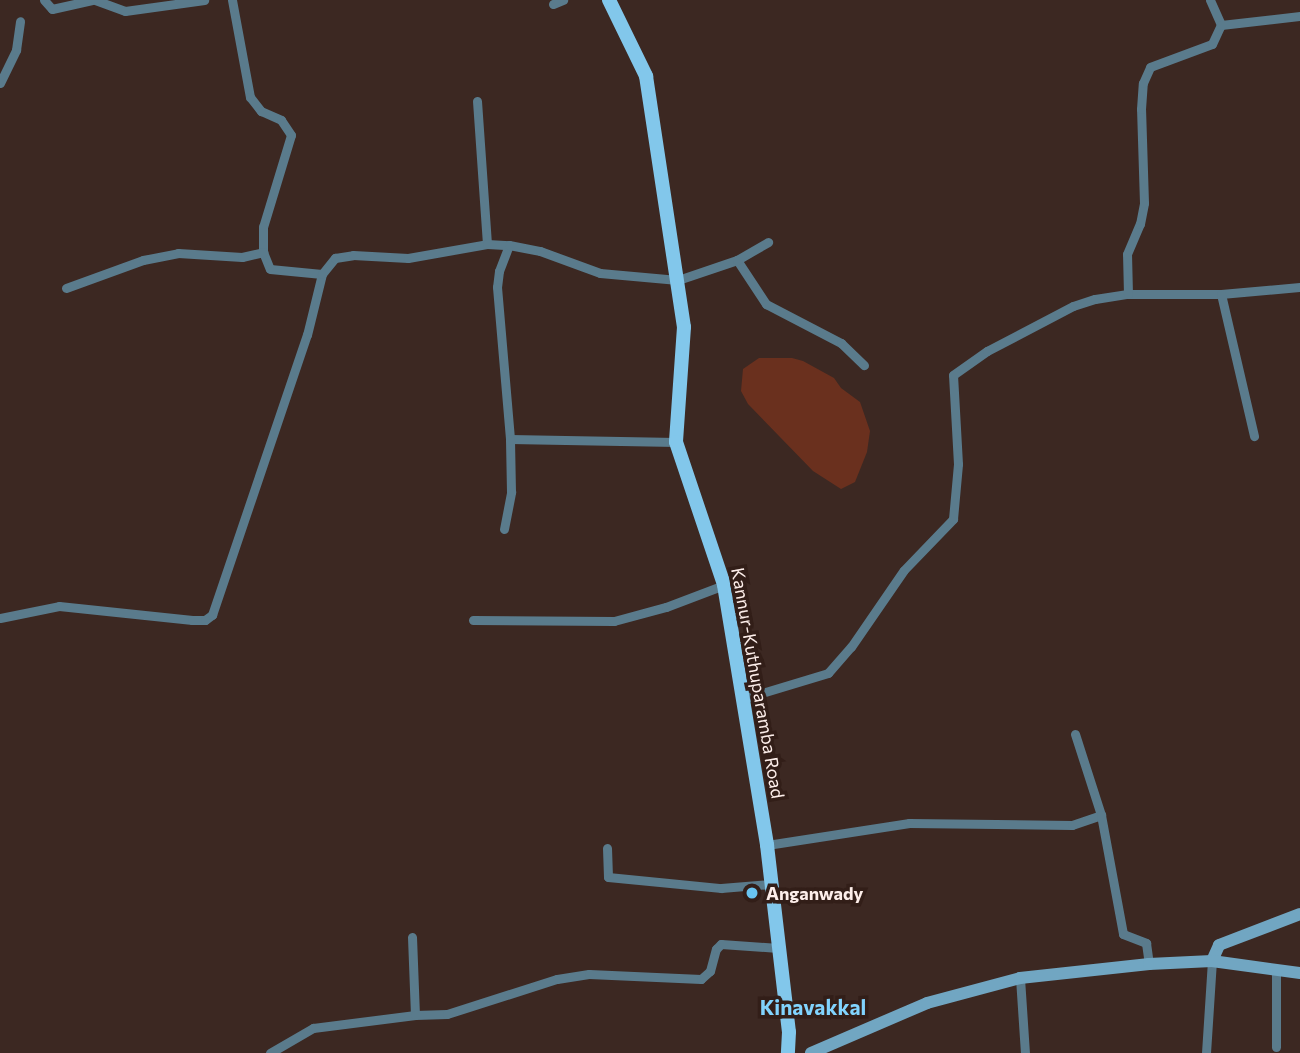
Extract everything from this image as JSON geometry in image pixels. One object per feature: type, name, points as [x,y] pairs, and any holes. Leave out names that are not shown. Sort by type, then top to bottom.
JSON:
[{"type":"main road","name":"Kannur-Kuthuparamba Road","points":[[609,0],[646,76],[684,327],[676,442],[724,585],[766,845],[789,1032],[788,1053]]},
{"type":"main road","points":[[1212,961],[1219,945],[1300,914]]},
{"type":"main road","points":[[811,1053],[928,1003],[1020,978],[1149,964],[1212,961],[1300,973]]},
{"type":"street","points":[[44,0],[52,9],[93,0],[125,10],[204,0]]},
{"type":"street","points":[[232,0],[250,97],[261,111],[281,120],[291,135],[263,227],[263,253],[270,269],[321,274]]},
{"type":"street","points":[[1209,0],[1221,25]]},
{"type":"street","points":[[1221,25],[1300,16]]},
{"type":"street","points":[[0,83],[16,50],[20,21]]},
{"type":"street","points":[[1128,295],[1127,254],[1140,223],[1144,203],[1143,83],[1150,67],[1212,44],[1221,25]]},
{"type":"street","points":[[477,101],[487,244]]},
{"type":"street","points":[[0,618],[59,607],[192,620],[209,618],[216,607],[307,335],[321,274],[335,258],[353,255],[408,258],[487,244],[509,245],[540,251],[600,274],[678,279],[737,260],[768,242]]},
{"type":"street","points":[[504,529],[511,492],[510,439],[497,287],[499,271],[509,245]]},
{"type":"street","points":[[66,288],[144,260],[178,253],[242,257],[263,253]]},
{"type":"street","points":[[737,260],[766,304],[841,343],[864,365]]},
{"type":"street","points":[[742,699],[828,673],[851,647],[904,570],[953,519],[958,464],[953,375],[987,351],[1073,306],[1095,299],[1128,295],[1221,294],[1300,287]]},
{"type":"street","points":[[1221,294],[1254,436]]},
{"type":"street","points":[[510,439],[676,442]]},
{"type":"street","points":[[473,620],[614,621],[667,607],[724,585]]},
{"type":"street","points":[[1075,734],[1101,815],[1126,947]]},
{"type":"street","points":[[766,845],[909,823],[1072,825],[1101,815]]},
{"type":"street","points":[[607,848],[608,877],[721,888],[771,884]]},
{"type":"street","points":[[1125,935],[1146,943],[1149,964]]},
{"type":"street","points":[[412,937],[415,1014]]},
{"type":"street","points":[[270,1053],[313,1028],[415,1014],[447,1014],[557,979],[589,974],[701,979],[710,971],[716,948],[721,944],[778,948]]},
{"type":"street","points":[[1206,1053],[1212,961]]},
{"type":"street","points":[[1276,970],[1276,1047]]},
{"type":"street","points":[[1020,978],[1025,1053]]},
{"type":"shaded area","points":[[759,358],[792,358],[803,361],[834,378],[841,388],[860,402],[870,431],[867,452],[855,482],[841,489],[813,471],[748,404],[741,391],[743,369]]},
{"type":"place","name":"Anganwady","points":[[752,893]]},
{"type":"district","name":"Kinavakkal","points":[[813,1007]]}]
